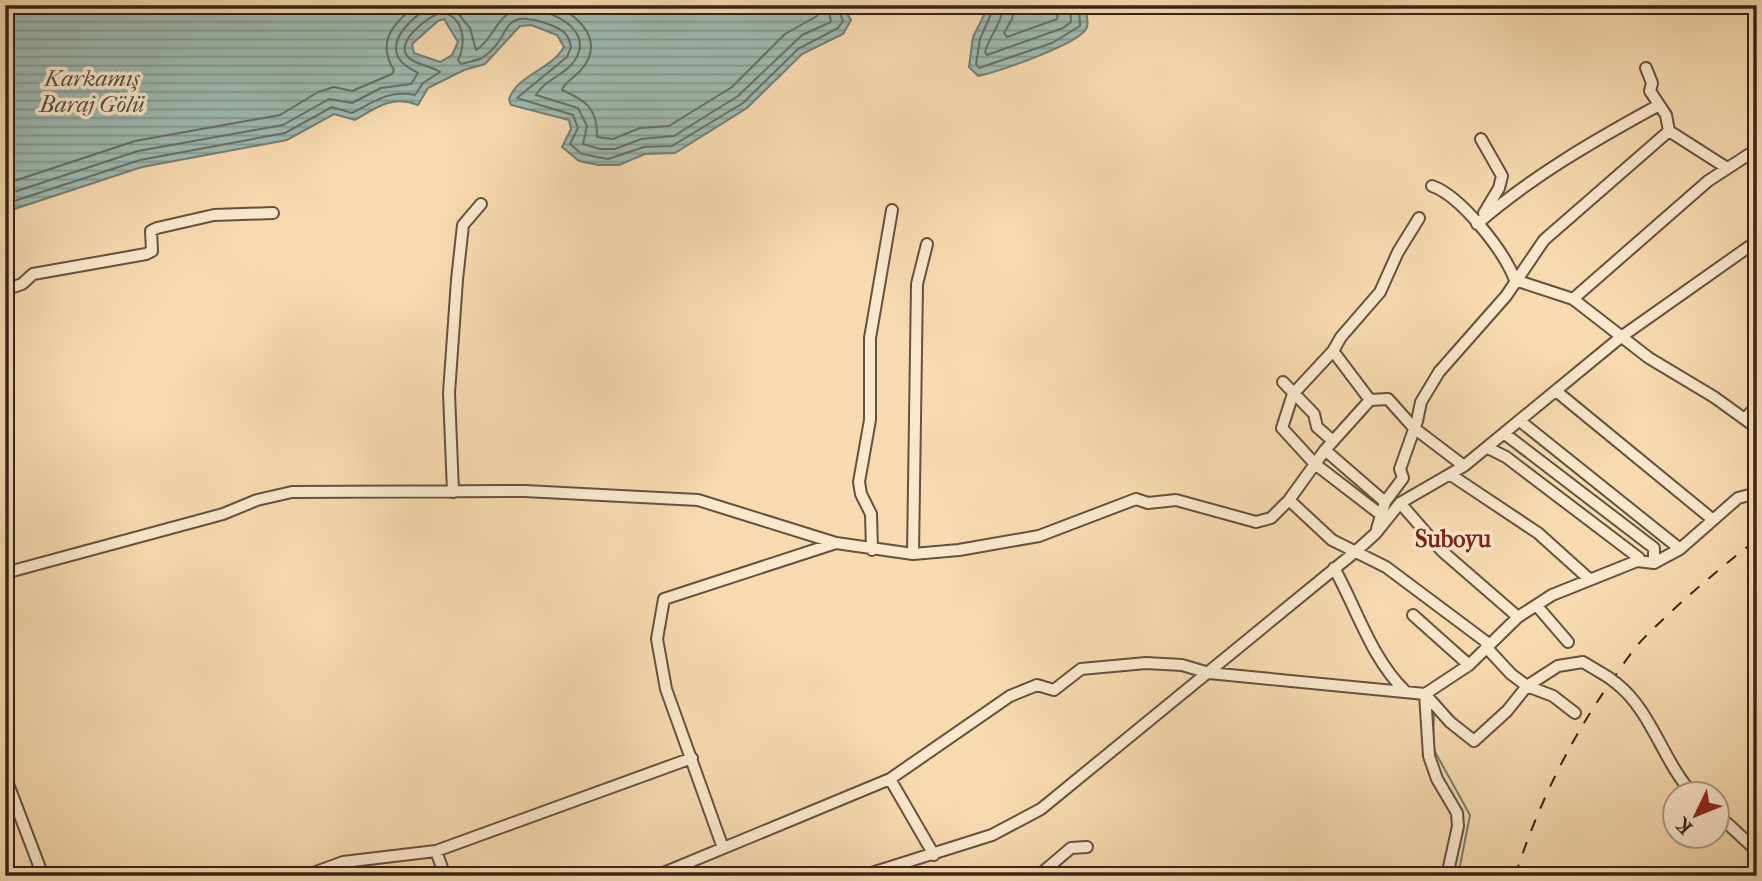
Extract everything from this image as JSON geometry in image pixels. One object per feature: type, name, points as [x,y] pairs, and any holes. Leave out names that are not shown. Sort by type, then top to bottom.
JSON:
[{"type":"street","points":[[1646,68],[1652,83],[1650,91],[1665,116],[1669,131],[1727,168]]},
{"type":"street","points":[[1477,224],[1507,197],[1584,146],[1659,105]]},
{"type":"street","points":[[1376,533],[1385,502],[1403,478],[1400,469],[1415,428],[1420,402],[1430,385],[1506,296],[1544,240],[1669,131]]},
{"type":"street","points":[[1477,224],[1499,188],[1502,176],[1481,139]]},
{"type":"street","points":[[1573,299],[1708,181],[1751,153]]},
{"type":"street","points":[[1432,186],[1447,191],[1477,224],[1509,264],[1515,281]]},
{"type":"street","points":[[453,492],[449,393],[457,281],[463,225],[481,204]]},
{"type":"street","points":[[872,550],[871,514],[861,494],[859,482],[870,419],[870,338],[892,210]]},
{"type":"street","points":[[5,290],[22,284],[33,274],[146,254],[152,251],[151,231],[157,228],[214,215],[273,213]]},
{"type":"street","points":[[1380,514],[1315,464],[1282,428],[1293,394],[1333,351],[1341,337],[1380,292],[1398,252],[1419,218]]},
{"type":"street","points":[[862,876],[992,835],[1041,809],[1356,552],[1376,533],[1400,503],[1464,466],[1621,337],[1757,241]]},
{"type":"street","points":[[913,554],[917,284],[927,244]]},
{"type":"street","points":[[1515,281],[1573,299],[1649,358],[1757,428]]},
{"type":"street","points":[[1333,351],[1370,400]]},
{"type":"street","points":[[1283,382],[1314,414],[1317,427],[1329,445],[1385,502]]},
{"type":"street","points":[[1556,391],[1713,519]]},
{"type":"street","points":[[5,573],[211,518],[257,500],[292,492],[525,491],[698,500],[836,542],[872,550],[913,554],[959,550],[1039,536],[1136,499],[1148,503],[1176,500],[1256,522],[1271,518],[1289,500],[1329,445],[1370,400],[1388,399],[1415,428],[1464,466]]},
{"type":"street","points":[[1745,419],[1757,405]]},
{"type":"street","points":[[1520,421],[1680,549]]},
{"type":"street","points":[[1505,434],[1654,548],[1654,564]]},
{"type":"street","points":[[1488,447],[1506,457],[1639,558],[1637,561]]},
{"type":"street","points":[[1451,475],[1538,533],[1588,578]]},
{"type":"street","points":[[1425,694],[1469,665],[1518,617],[1552,595],[1588,578],[1637,561],[1654,564],[1680,549],[1738,498],[1757,493]]},
{"type":"street","points":[[1289,500],[1332,540],[1386,567],[1487,645],[1511,674],[1527,686],[1553,696],[1574,713]]},
{"type":"street","points":[[1400,503],[1442,551],[1518,617]]},
{"type":"street","points":[[723,848],[666,690],[657,639],[664,599],[836,542]]},
{"type":"street","points":[[1334,568],[1356,606],[1375,653],[1405,691]]},
{"type":"street","points":[[1537,606],[1569,642]]},
{"type":"street","points":[[1413,615],[1469,665]]},
{"type":"street","points":[[656,876],[890,779],[1010,696],[1037,685],[1054,690],[1081,669],[1146,663],[1182,665],[1209,673],[1425,694],[1450,722],[1475,741],[1507,711],[1527,686],[1558,666],[1583,662],[1612,680],[1663,745],[1680,780]]},
{"type":"street","points":[[1425,694],[1429,756],[1437,779],[1457,813],[1458,826],[1447,876]]},
{"type":"street","points":[[304,876],[343,862],[436,851],[692,758]]},
{"type":"street","points":[[5,776],[43,876]]},
{"type":"street","points":[[890,779],[934,855]]},
{"type":"street","points":[[1730,825],[1757,851]]},
{"type":"street","points":[[1038,876],[1071,848],[1087,846]]},
{"type":"street","points":[[436,851],[445,876]]},
{"type":"water","name":"Karkamış Baraj Gölü","points":[[5,5],[842,5],[851,20],[843,34],[802,54],[747,108],[675,153],[645,154],[619,165],[579,161],[562,147],[571,129],[569,120],[511,105],[509,99],[519,84],[559,55],[564,47],[557,35],[531,25],[520,26],[485,64],[464,70],[428,88],[418,105],[393,102],[355,120],[334,114],[287,140],[142,167],[5,212]],"holes":[[[444,19],[458,42],[452,55],[440,62],[414,53],[412,44],[438,21]]]},
{"type":"water","points":[[989,5],[1086,5],[1088,22],[1082,34],[1055,49],[978,76],[969,67],[973,37]]},
{"type":"waterway","points":[[1433,741],[1434,714]]},
{"type":"waterway","points":[[1434,750],[1470,815],[1458,876]]},
{"type":"railway","points":[[1515,876],[1534,824],[1568,750],[1625,662],[1643,639],[1674,609],[1757,539]]},
{"type":"district","name":"Suboyu","points":[[1453,539]]}]
